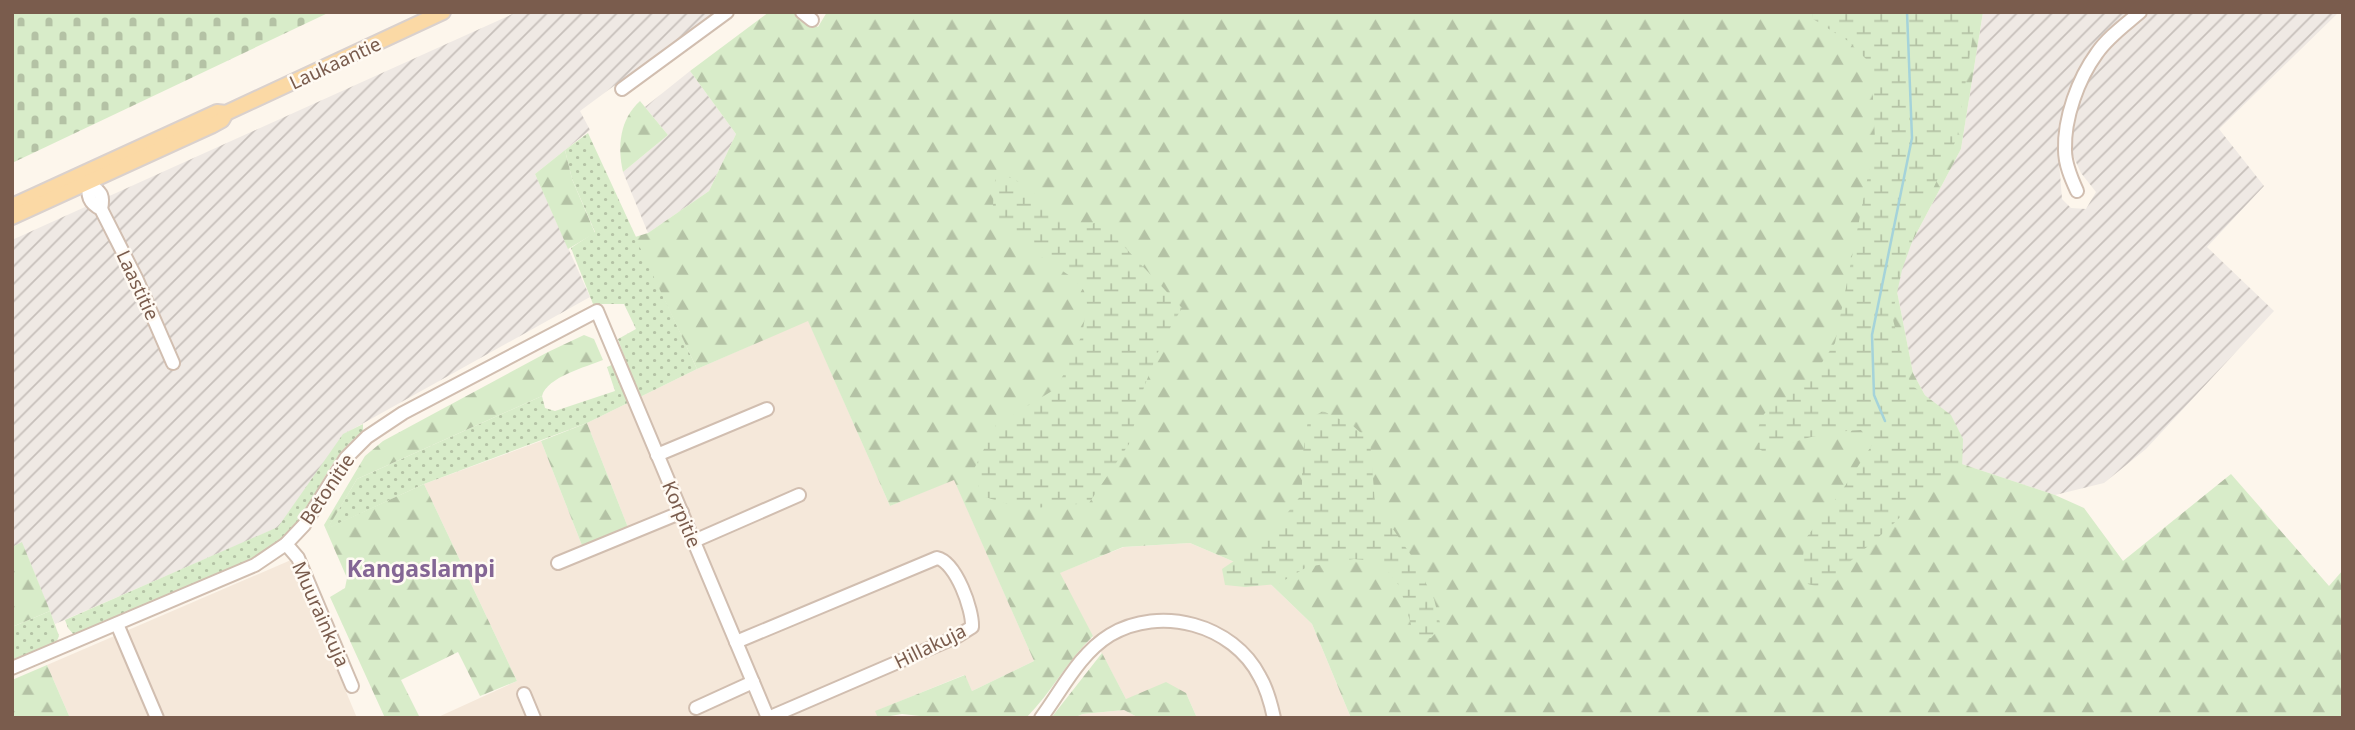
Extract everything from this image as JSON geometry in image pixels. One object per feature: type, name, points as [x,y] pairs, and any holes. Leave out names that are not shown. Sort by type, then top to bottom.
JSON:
[{"type":"main road","name":"Laukaantie","points":[[12,206],[212,126],[222,120],[226,113],[443,12]]},
{"type":"main road","name":"Laukaantie","points":[[12,217],[86,178]]},
{"type":"street","points":[[622,89],[727,12]]},
{"type":"street","points":[[2077,191],[2067,164],[2065,149],[2075,97],[2096,54],[2106,41],[2140,12]]},
{"type":"street","name":"Laastitie","points":[[86,178],[89,198],[93,205],[101,209],[136,278],[173,363]]},
{"type":"street","name":"Korpitie","points":[[597,311],[768,718]]},
{"type":"street","name":"Betonitie","points":[[12,668],[255,565],[286,544],[304,525],[346,458],[367,437],[403,412],[597,311]]},
{"type":"street","points":[[657,455],[767,409]]},
{"type":"street","points":[[694,541],[799,495]]},
{"type":"street","points":[[558,563],[682,512]]},
{"type":"street","name":"Muurainkuja","points":[[286,544],[298,558],[352,686]]},
{"type":"street","name":"Hillakuja","points":[[736,642],[937,558],[943,559],[956,575],[972,616],[972,627],[956,637],[768,718]]},
{"type":"street","points":[[1041,718],[1075,668],[1108,636],[1126,628],[1169,620],[1203,628],[1232,643],[1260,676],[1274,718]]},
{"type":"street","points":[[117,624],[157,718]]},
{"type":"street","points":[[702,706],[753,682]]},
{"type":"street","points":[[524,694],[534,718]]},
{"type":"shaded area","points":[[517,12],[714,12],[580,111],[590,130],[535,174],[590,297],[344,434],[279,527],[55,624],[22,543],[12,547],[12,240]]},
{"type":"shaded area","points":[[1983,12],[2130,12],[2103,35],[2091,51],[2062,123],[2058,149],[2062,199],[2071,208],[2086,209],[2096,192],[2081,173],[2070,149],[2080,99],[2101,57],[2149,12],[2339,12],[2219,129],[2264,186],[2207,247],[2274,311],[2146,449],[2104,483],[2055,495],[1962,464],[1913,373],[1894,276],[1961,149]]},
{"type":"shaded area","points":[[690,71],[736,134],[709,191],[648,233],[623,172],[668,135],[645,107]]},
{"type":"shaded area","points":[[808,320],[890,506],[954,479],[1034,661],[972,691],[964,675],[876,711],[878,718],[436,718],[517,681],[424,484],[541,441],[583,548],[629,530],[587,423],[697,369]]},
{"type":"shaded area","points":[[1190,543],[1258,572],[1312,624],[1351,718],[1197,718],[1186,693],[1126,699],[1059,573],[1124,547]]},
{"type":"shaded area","points":[[291,560],[357,718],[70,718],[47,665]]},
{"type":"shaded area","points":[[1124,710],[1139,718],[1073,718],[1083,714]]},
{"type":"green space","points":[[12,12],[330,12],[12,163]]},
{"type":"green space","points":[[769,12],[797,12],[818,27],[827,12],[1983,12],[1961,149],[1894,276],[1913,373],[1962,464],[2055,495],[2084,508],[2123,561],[2231,474],[2329,586],[2343,570],[2343,718],[1351,718],[1312,624],[1258,572],[1190,543],[1123,547],[1060,573],[1093,636],[1026,718],[938,718],[902,714],[878,718],[875,711],[965,675],[972,691],[1034,661],[954,480],[890,506],[808,321],[697,369],[635,237],[648,233],[709,191],[736,134],[690,71]]},
{"type":"green space","points":[[1812,12],[1969,12],[1974,28],[1957,138],[1924,208],[1902,270],[1892,316],[1910,384],[1951,415],[1963,439],[1962,470],[1939,479],[1846,565],[1837,581],[1825,589],[1808,584],[1801,568],[1806,538],[1872,445],[1870,439],[1861,430],[1810,437],[1763,452],[1758,447],[1758,428],[1764,414],[1811,379],[1835,343],[1875,140],[1872,78],[1868,61],[1848,41],[1813,19]]},
{"type":"green space","points":[[640,101],[668,135],[623,172],[620,143],[624,125]]},
{"type":"green space","points":[[588,133],[697,369],[587,423],[424,484],[327,529],[357,479],[542,396],[545,408],[555,411],[615,391],[607,367],[625,359],[618,339],[636,329],[624,304],[593,304],[571,248],[595,232],[572,179],[565,150]]},
{"type":"green space","points":[[565,150],[572,179],[595,233],[568,249],[535,174]]},
{"type":"green space","points":[[1003,175],[1016,180],[1080,228],[1100,221],[1182,308],[1163,340],[1144,387],[1129,444],[1089,503],[1024,509],[982,496],[973,471],[996,425],[1057,388],[1082,335],[1087,305],[1084,291],[1073,278],[1003,231],[993,206],[994,184],[997,176]]},
{"type":"green space","points":[[584,335],[594,339],[603,360],[559,378],[545,389],[542,396],[357,479],[328,528],[424,484],[517,681],[480,696],[458,652],[401,680],[420,718],[385,718],[330,597],[345,588],[347,578],[324,525],[365,456],[383,441]]},
{"type":"green space","points":[[1323,411],[1352,425],[1370,441],[1375,503],[1413,558],[1434,599],[1441,627],[1431,638],[1419,638],[1412,628],[1400,587],[1381,562],[1354,559],[1307,567],[1278,584],[1245,587],[1225,585],[1222,569],[1268,538],[1302,494],[1302,459],[1308,420]]},
{"type":"green space","points":[[587,423],[629,530],[583,548],[541,441]]},
{"type":"green space","points":[[363,424],[363,432],[340,454],[297,522],[271,547],[227,571],[110,621],[74,635],[68,628],[65,620],[278,527],[343,434]]},
{"type":"green space","points":[[22,542],[50,611],[12,627],[12,547]]},
{"type":"green space","points":[[50,611],[59,636],[56,643],[12,662],[12,627]]},
{"type":"green space","points":[[1102,653],[1126,699],[1166,682],[1186,693],[1197,718],[1139,718],[1124,710],[1083,714],[1073,718],[1051,718]]},
{"type":"green space","points":[[47,665],[70,718],[12,718],[12,680]]},
{"type":"waterway","points":[[1885,421],[1874,395],[1872,335],[1912,138],[1907,12]]},
{"type":"district","name":"Kangaslampi","points":[[421,569]]}]
